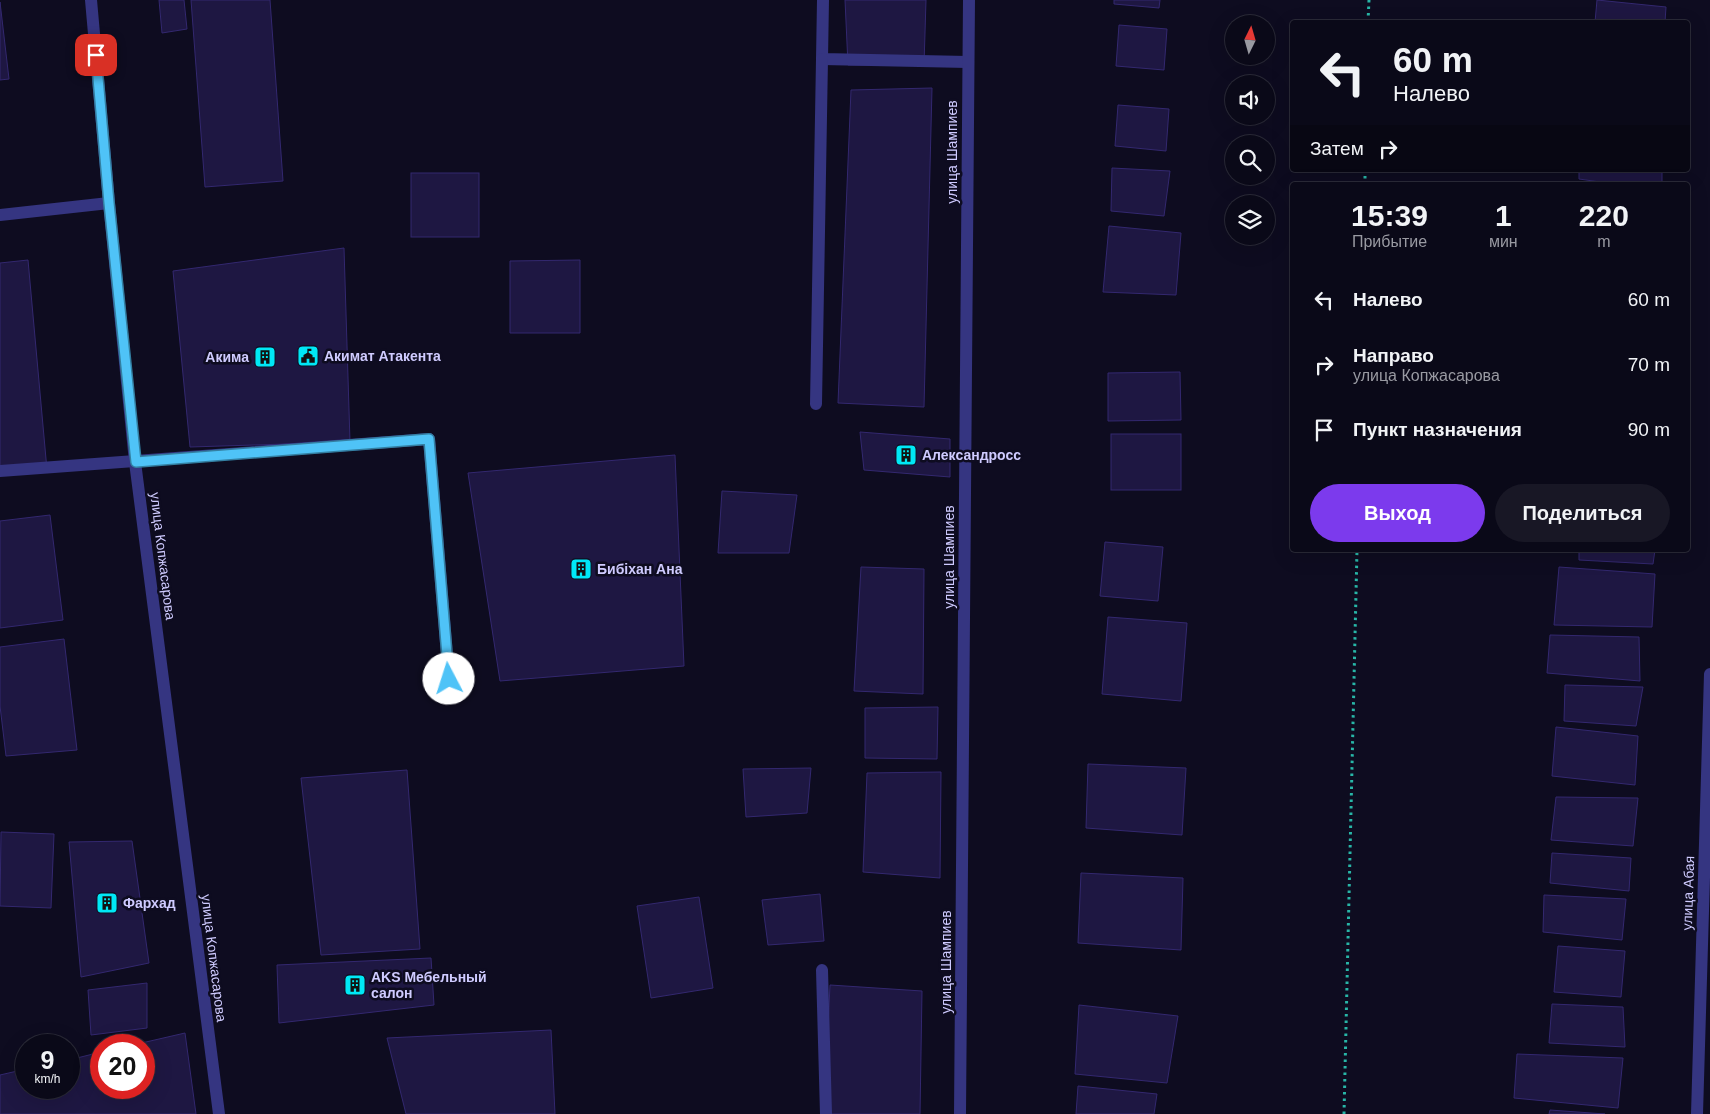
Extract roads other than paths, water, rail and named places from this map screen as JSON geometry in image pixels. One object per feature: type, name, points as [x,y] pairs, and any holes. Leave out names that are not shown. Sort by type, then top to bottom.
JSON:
[{"type":"street","name":"улица Копжасарова","points":[[91,0],[109,203],[136,462],[219,1114]]},
{"type":"street","points":[[816,404],[823,0]]},
{"type":"street","name":"улица Шампиев","points":[[960,1114],[968,0]]},
{"type":"street","points":[[822,59],[968,62]]},
{"type":"street","points":[[0,215],[109,203]]},
{"type":"street","points":[[0,471],[429,439],[449,679]]},
{"type":"street","name":"улица Абая","points":[[1697,1114],[1710,674]]},
{"type":"street","points":[[822,970],[826,1114]]},
{"type":"place","name":"Акимат Атакента","points":[[308,356]]},
{"type":"place","name":"Акима","points":[[265,357]]},
{"type":"place","name":"Александросс","points":[[906,455]]},
{"type":"place","name":"Бибіхан Ана","points":[[581,569]]},
{"type":"place","name":"Фархад","points":[[107,903]]},
{"type":"place","name":"AKS Мебельный салон","points":[[355,985]]}]
